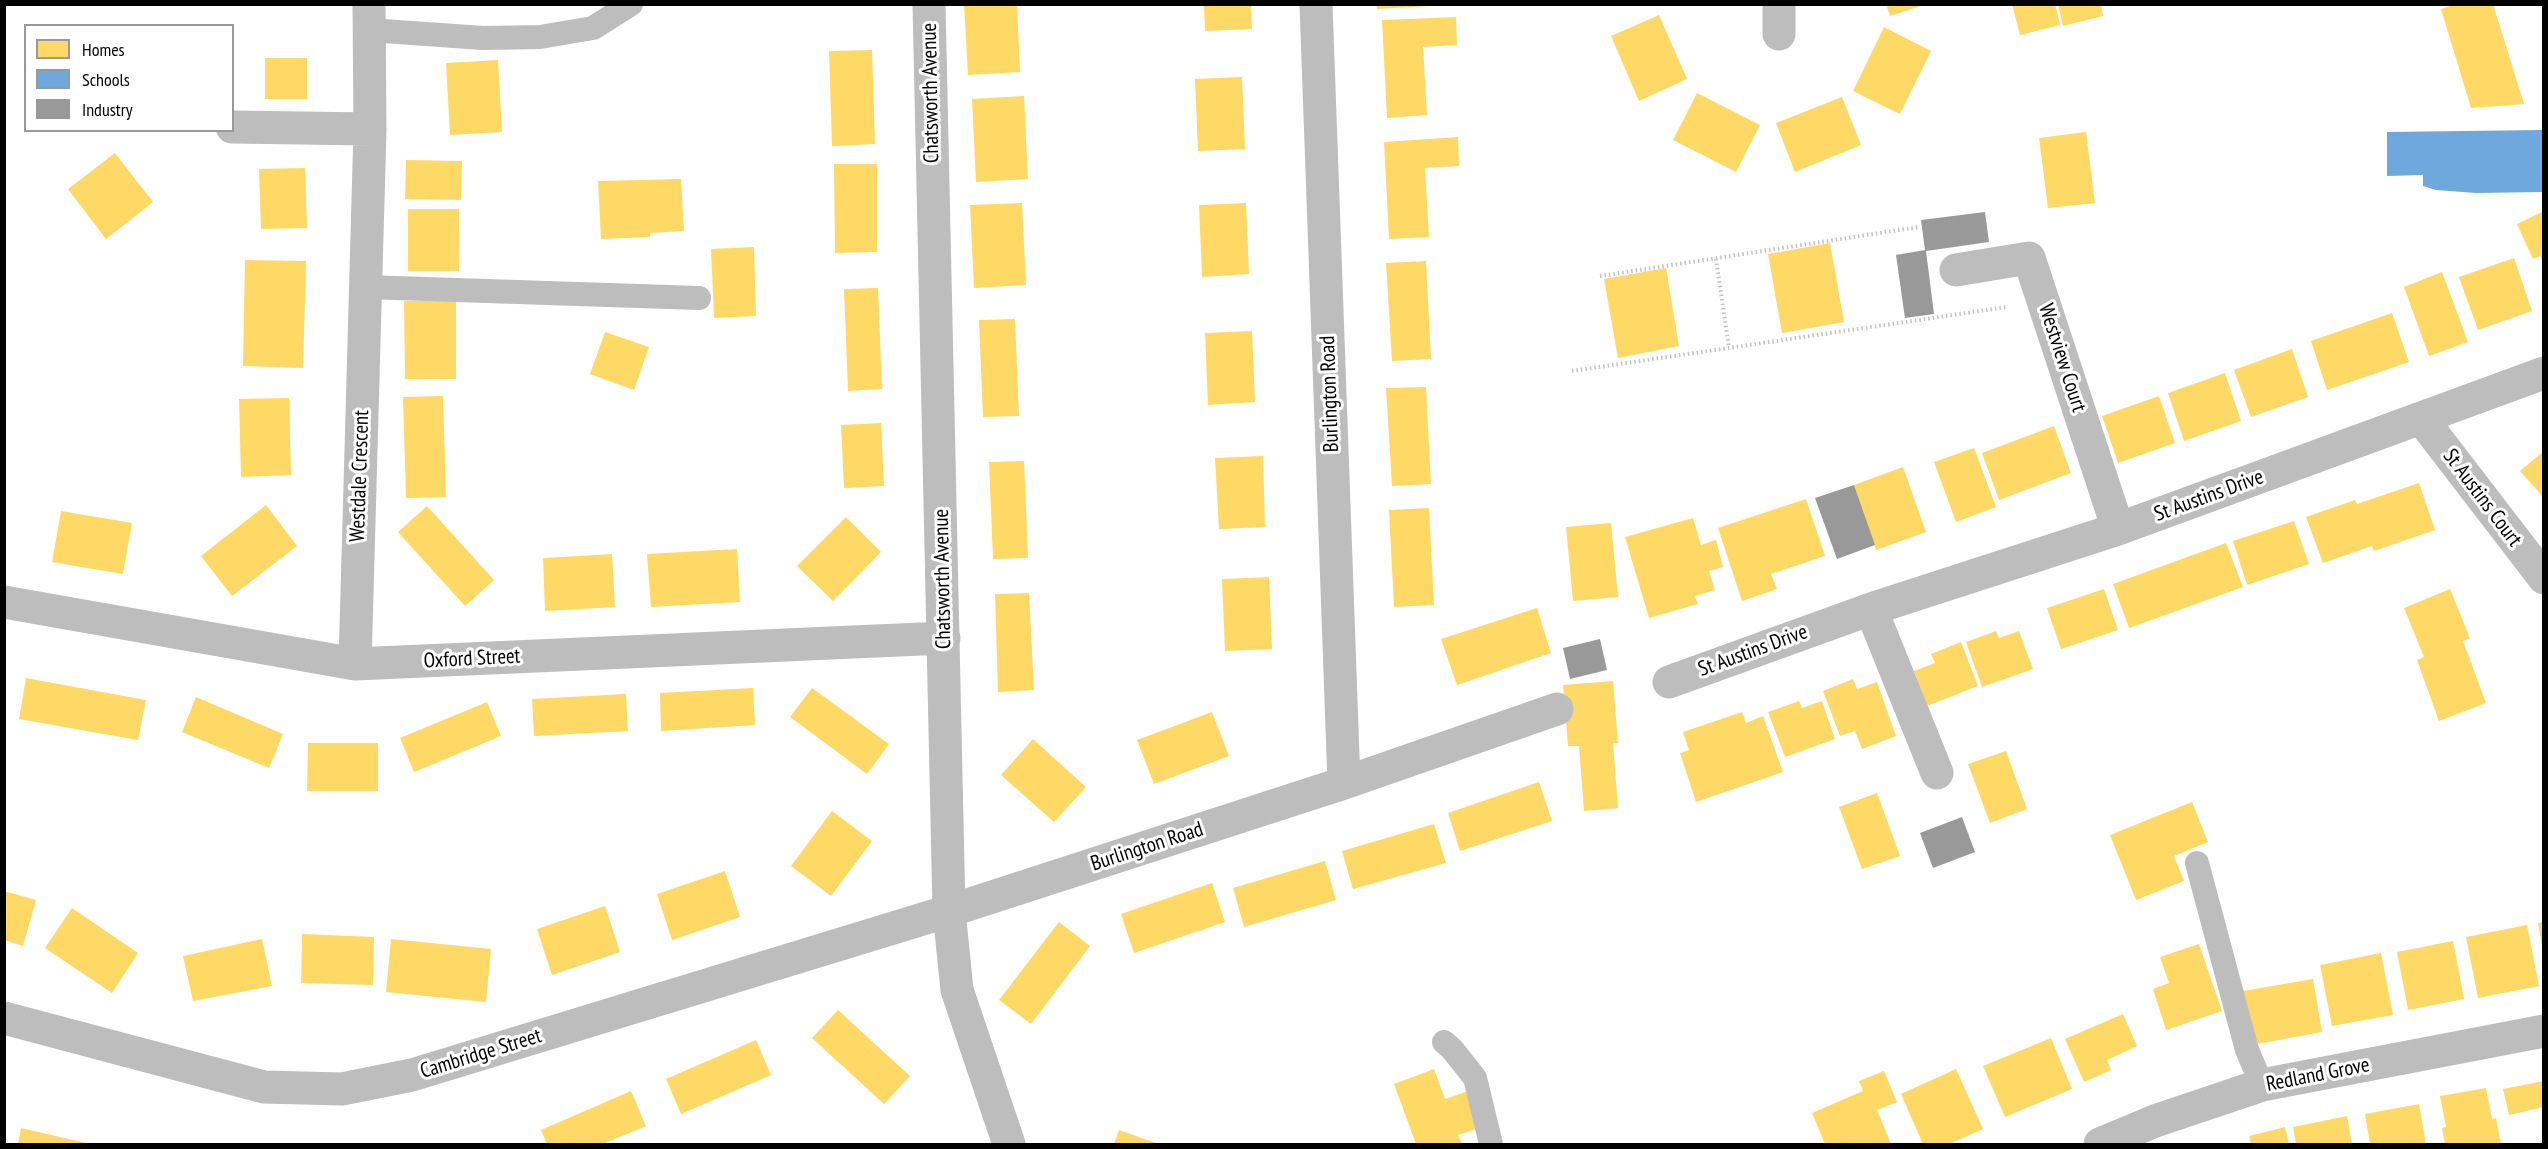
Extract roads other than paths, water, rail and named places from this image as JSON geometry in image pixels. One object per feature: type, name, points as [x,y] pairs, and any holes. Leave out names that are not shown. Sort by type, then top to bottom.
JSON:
[{"type":"street","name":"Chatsworth Avenue","points":[[929,4],[949,910],[957,990],[1009,1144]]},
{"type":"street","name":"Burlington Road","points":[[1316,4],[1344,783]]},
{"type":"street","name":"Westdale Crescent","points":[[355,664],[370,129],[369,17]]},
{"type":"street","points":[[234,127],[370,129]]},
{"type":"street","name":"Westview Court","points":[[1956,270],[2029,258],[2118,529]]},
{"type":"street","name":"St Austins Drive","points":[[1669,682],[1871,609],[2118,529],[2544,373]]},
{"type":"street","name":"St Austins Court","points":[[2421,418],[2544,578]]},
{"type":"street","name":"Oxford Street","points":[[4,602],[355,664],[944,638]]},
{"type":"street","points":[[1871,609],[1937,773]]},
{"type":"street","name":"Burlington Road","points":[[949,910],[1344,783],[1557,709]]},
{"type":"street","name":"Cambridge Street","points":[[4,1018],[264,1087],[342,1089],[412,1075],[949,910]]},
{"type":"street","name":"Redland Grove","points":[[2100,1144],[2155,1120],[2262,1085],[2544,1031]]},
{"type":"lane","points":[[369,17],[483,38],[540,37],[593,28],[631,4]]},
{"type":"lane","points":[[365,287],[699,298]]},
{"type":"lane","points":[[2197,863],[2247,1050],[2262,1085]]},
{"type":"lane","points":[[1444,1042],[1452,1048],[1475,1078],[1491,1144]]}]
